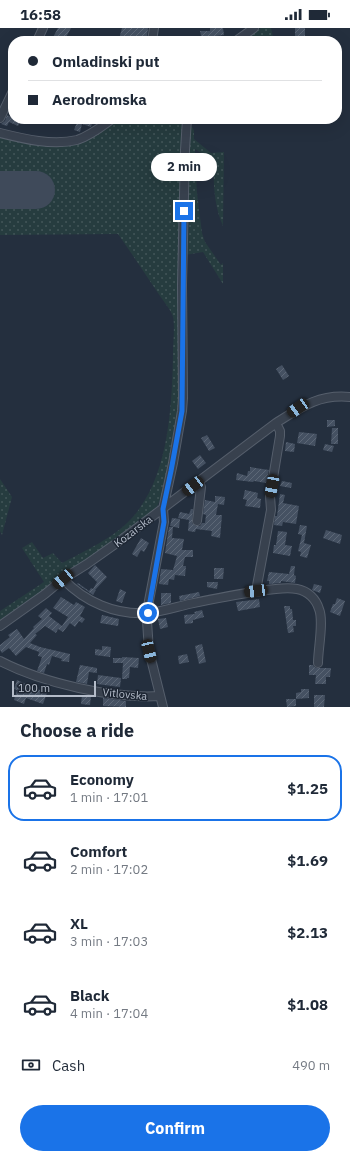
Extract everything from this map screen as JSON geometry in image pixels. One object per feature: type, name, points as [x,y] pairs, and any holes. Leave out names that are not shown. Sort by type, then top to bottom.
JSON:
[{"type":"street","points":[[242,36],[251,29]]},
{"type":"street","points":[[0,118],[8,101]]},
{"type":"street","points":[[0,133],[17,138],[40,141],[68,141],[77,140],[88,136],[105,124]]},
{"type":"street","points":[[163,707],[149,651],[148,613],[164,522],[164,500],[173,463],[182,405],[182,278],[187,124]]},
{"type":"street","name":"Kozarska","points":[[0,626],[45,594],[63,579],[88,564],[298,408],[327,397],[350,397]]},
{"type":"street","points":[[256,591],[271,510],[270,496],[280,436],[280,431],[276,423]]},
{"type":"street","points":[[197,521],[201,487],[199,482]]},
{"type":"street","points":[[63,579],[79,594],[97,604],[115,610],[148,613],[256,591],[288,588],[299,589],[311,596],[320,610],[318,663]]},
{"type":"street","name":"Vitlovska","points":[[0,661],[16,669],[69,686],[129,695],[160,696]]},
{"type":"green space","points":[[261,28],[271,28],[273,36],[249,36]]},
{"type":"green space","points":[[111,124],[184,124],[178,292],[179,386],[177,418],[163,489],[155,511],[0,622],[0,611],[44,582],[22,548],[32,542],[43,558],[53,553],[62,563],[98,544],[124,526],[131,519],[144,502],[161,462],[169,418],[174,320],[171,312],[118,234],[0,235],[0,135],[64,144]]},
{"type":"green space","points":[[190,124],[194,130],[194,139],[211,153],[224,152],[223,226],[215,194],[214,161],[195,149],[197,193],[202,233],[205,242],[221,265],[223,263],[223,284],[203,252],[185,255]]},
{"type":"green space","points":[[0,479],[12,497],[2,535],[0,531]]},
{"type":"building","points":[[58,28],[71,28],[67,36],[54,36]]},
{"type":"building","points":[[122,28],[148,28],[147,36],[120,36]]},
{"type":"building","points":[[210,28],[223,28],[224,35],[201,36],[200,31],[210,31]]},
{"type":"building","points":[[295,28],[305,28],[305,36],[295,36]]},
{"type":"building","points":[[7,115],[7,126],[1,124],[5,121]]},
{"type":"building","points":[[76,124],[82,124],[80,132],[74,130]]},
{"type":"building","points":[[82,124],[92,124],[91,127]]},
{"type":"building","points":[[282,365],[289,376],[283,380],[276,369]]},
{"type":"building","points":[[327,420],[335,420],[335,426],[327,427]]},
{"type":"building","points":[[332,428],[338,428],[338,444],[331,444]]},
{"type":"building","points":[[299,432],[317,434],[315,446],[297,443]]},
{"type":"building","points":[[207,435],[215,448],[209,451],[201,438]]},
{"type":"building","points":[[286,442],[295,444],[294,452],[285,451]]},
{"type":"building","points":[[325,444],[334,446],[332,452],[323,450]]},
{"type":"building","points":[[200,455],[206,463],[198,469],[192,461]]},
{"type":"building","points":[[250,467],[269,470],[266,483],[236,480],[237,473],[247,476],[248,471],[250,471]]},
{"type":"building","points":[[282,481],[292,483],[291,488],[280,486]]},
{"type":"building","points":[[245,490],[258,493],[257,498],[261,499],[260,508],[245,506],[247,500],[243,499]]},
{"type":"building","points":[[280,494],[285,495],[283,503],[299,506],[296,524],[283,522],[282,526],[274,525],[275,516],[277,516]]},
{"type":"building","points":[[215,496],[225,497],[224,505],[218,504],[216,515],[222,515],[220,538],[211,536],[212,531],[196,529],[195,532],[188,531],[189,520],[178,518],[180,512],[189,514],[191,509],[193,509],[192,523],[196,526],[200,526],[202,523],[205,523],[206,515],[203,514],[205,500],[215,502]]},
{"type":"building","points":[[172,518],[180,519],[179,528],[170,526]]},
{"type":"building","points":[[300,525],[307,526],[304,543],[311,545],[307,558],[300,556],[301,552],[298,551],[302,535],[298,534]]},
{"type":"building","points":[[169,527],[173,527],[172,538],[184,539],[182,550],[193,550],[193,557],[185,557],[183,566],[186,566],[185,576],[175,575],[174,580],[169,579],[168,585],[159,584],[161,569],[173,570],[177,556],[165,553]]},
{"type":"building","points":[[326,530],[342,535],[340,544],[323,538]]},
{"type":"building","points":[[278,531],[287,532],[285,545],[292,546],[290,556],[273,553]]},
{"type":"building","points":[[141,538],[149,543],[144,552],[141,550],[137,557],[132,554]]},
{"type":"building","points":[[95,565],[107,577],[95,590],[93,595],[77,584],[78,583],[89,591],[91,588],[93,589],[97,582],[88,573]]},
{"type":"building","points":[[291,566],[295,566],[295,583],[281,581],[281,583],[269,584],[269,581],[267,581],[269,572],[289,574]]},
{"type":"building","points":[[214,568],[224,568],[223,579],[214,579]]},
{"type":"building","points":[[207,582],[218,582],[217,589],[207,587]]},
{"type":"building","points":[[314,584],[322,586],[320,593],[312,590]]},
{"type":"building","points":[[120,589],[126,592],[122,603],[116,601]]},
{"type":"building","points":[[199,592],[200,596],[180,601],[179,596]]},
{"type":"building","points":[[161,593],[171,593],[171,603],[161,605]]},
{"type":"building","points":[[61,597],[74,605],[76,602],[85,607],[80,616],[85,619],[82,623],[79,621],[75,627],[70,623],[63,632],[58,629],[56,633],[45,626],[35,634],[37,635],[30,643],[40,647],[70,654],[69,662],[61,661],[62,659],[52,656],[44,673],[37,671],[42,657],[38,656],[39,652],[26,647],[16,656],[9,648],[2,653],[0,650],[0,645],[10,637],[8,635],[17,629],[24,639],[34,628],[33,627],[42,619],[38,616],[46,608],[52,613],[49,616],[62,626],[68,617],[53,608]]},
{"type":"building","points":[[337,598],[345,601],[340,616],[330,612]]},
{"type":"building","points":[[259,599],[260,607],[238,611],[236,602]]},
{"type":"building","points":[[284,606],[290,606],[290,609],[292,609],[293,620],[296,620],[296,626],[293,626],[294,632],[288,633]]},
{"type":"building","points":[[202,610],[204,617],[193,620],[193,623],[185,624],[184,615],[195,614],[194,612]]},
{"type":"building","points":[[102,615],[119,619],[118,626],[100,623]]},
{"type":"building","points":[[166,618],[168,627],[160,629],[158,619]]},
{"type":"building","points":[[202,644],[206,662],[199,664],[195,646]]},
{"type":"building","points":[[102,646],[111,647],[110,657],[95,655],[95,649],[102,650]]},
{"type":"building","points":[[187,654],[189,662],[179,664],[178,656]]},
{"type":"building","points":[[113,658],[139,658],[138,668],[130,667],[129,678],[127,679],[122,679],[123,663],[113,663]]},
{"type":"building","points":[[80,665],[97,668],[97,673],[89,672],[87,684],[76,682]]},
{"type":"building","points":[[309,665],[313,665],[317,668],[331,668],[330,677],[326,677],[326,684],[315,684],[316,675],[309,675]]},
{"type":"building","points":[[98,675],[121,678],[120,687],[97,684]]},
{"type":"building","points":[[17,680],[47,693],[43,704],[26,698],[24,704],[14,700],[17,690],[14,689]]},
{"type":"building","points":[[301,689],[309,689],[309,698],[296,699],[296,693],[301,692]]},
{"type":"building","points":[[82,695],[91,696],[90,705],[81,704]]},
{"type":"building","points":[[314,695],[325,695],[324,707],[314,707]]},
{"type":"building","points":[[103,698],[126,701],[126,707],[103,706]]},
{"type":"building","points":[[286,699],[296,699],[296,706],[287,707]]},
{"type":"runway","points":[[0,190],[36,190]]},
{"type":"route","points":[[148,613],[152,583],[164,522],[163,509],[182,411],[184,211]]}]
